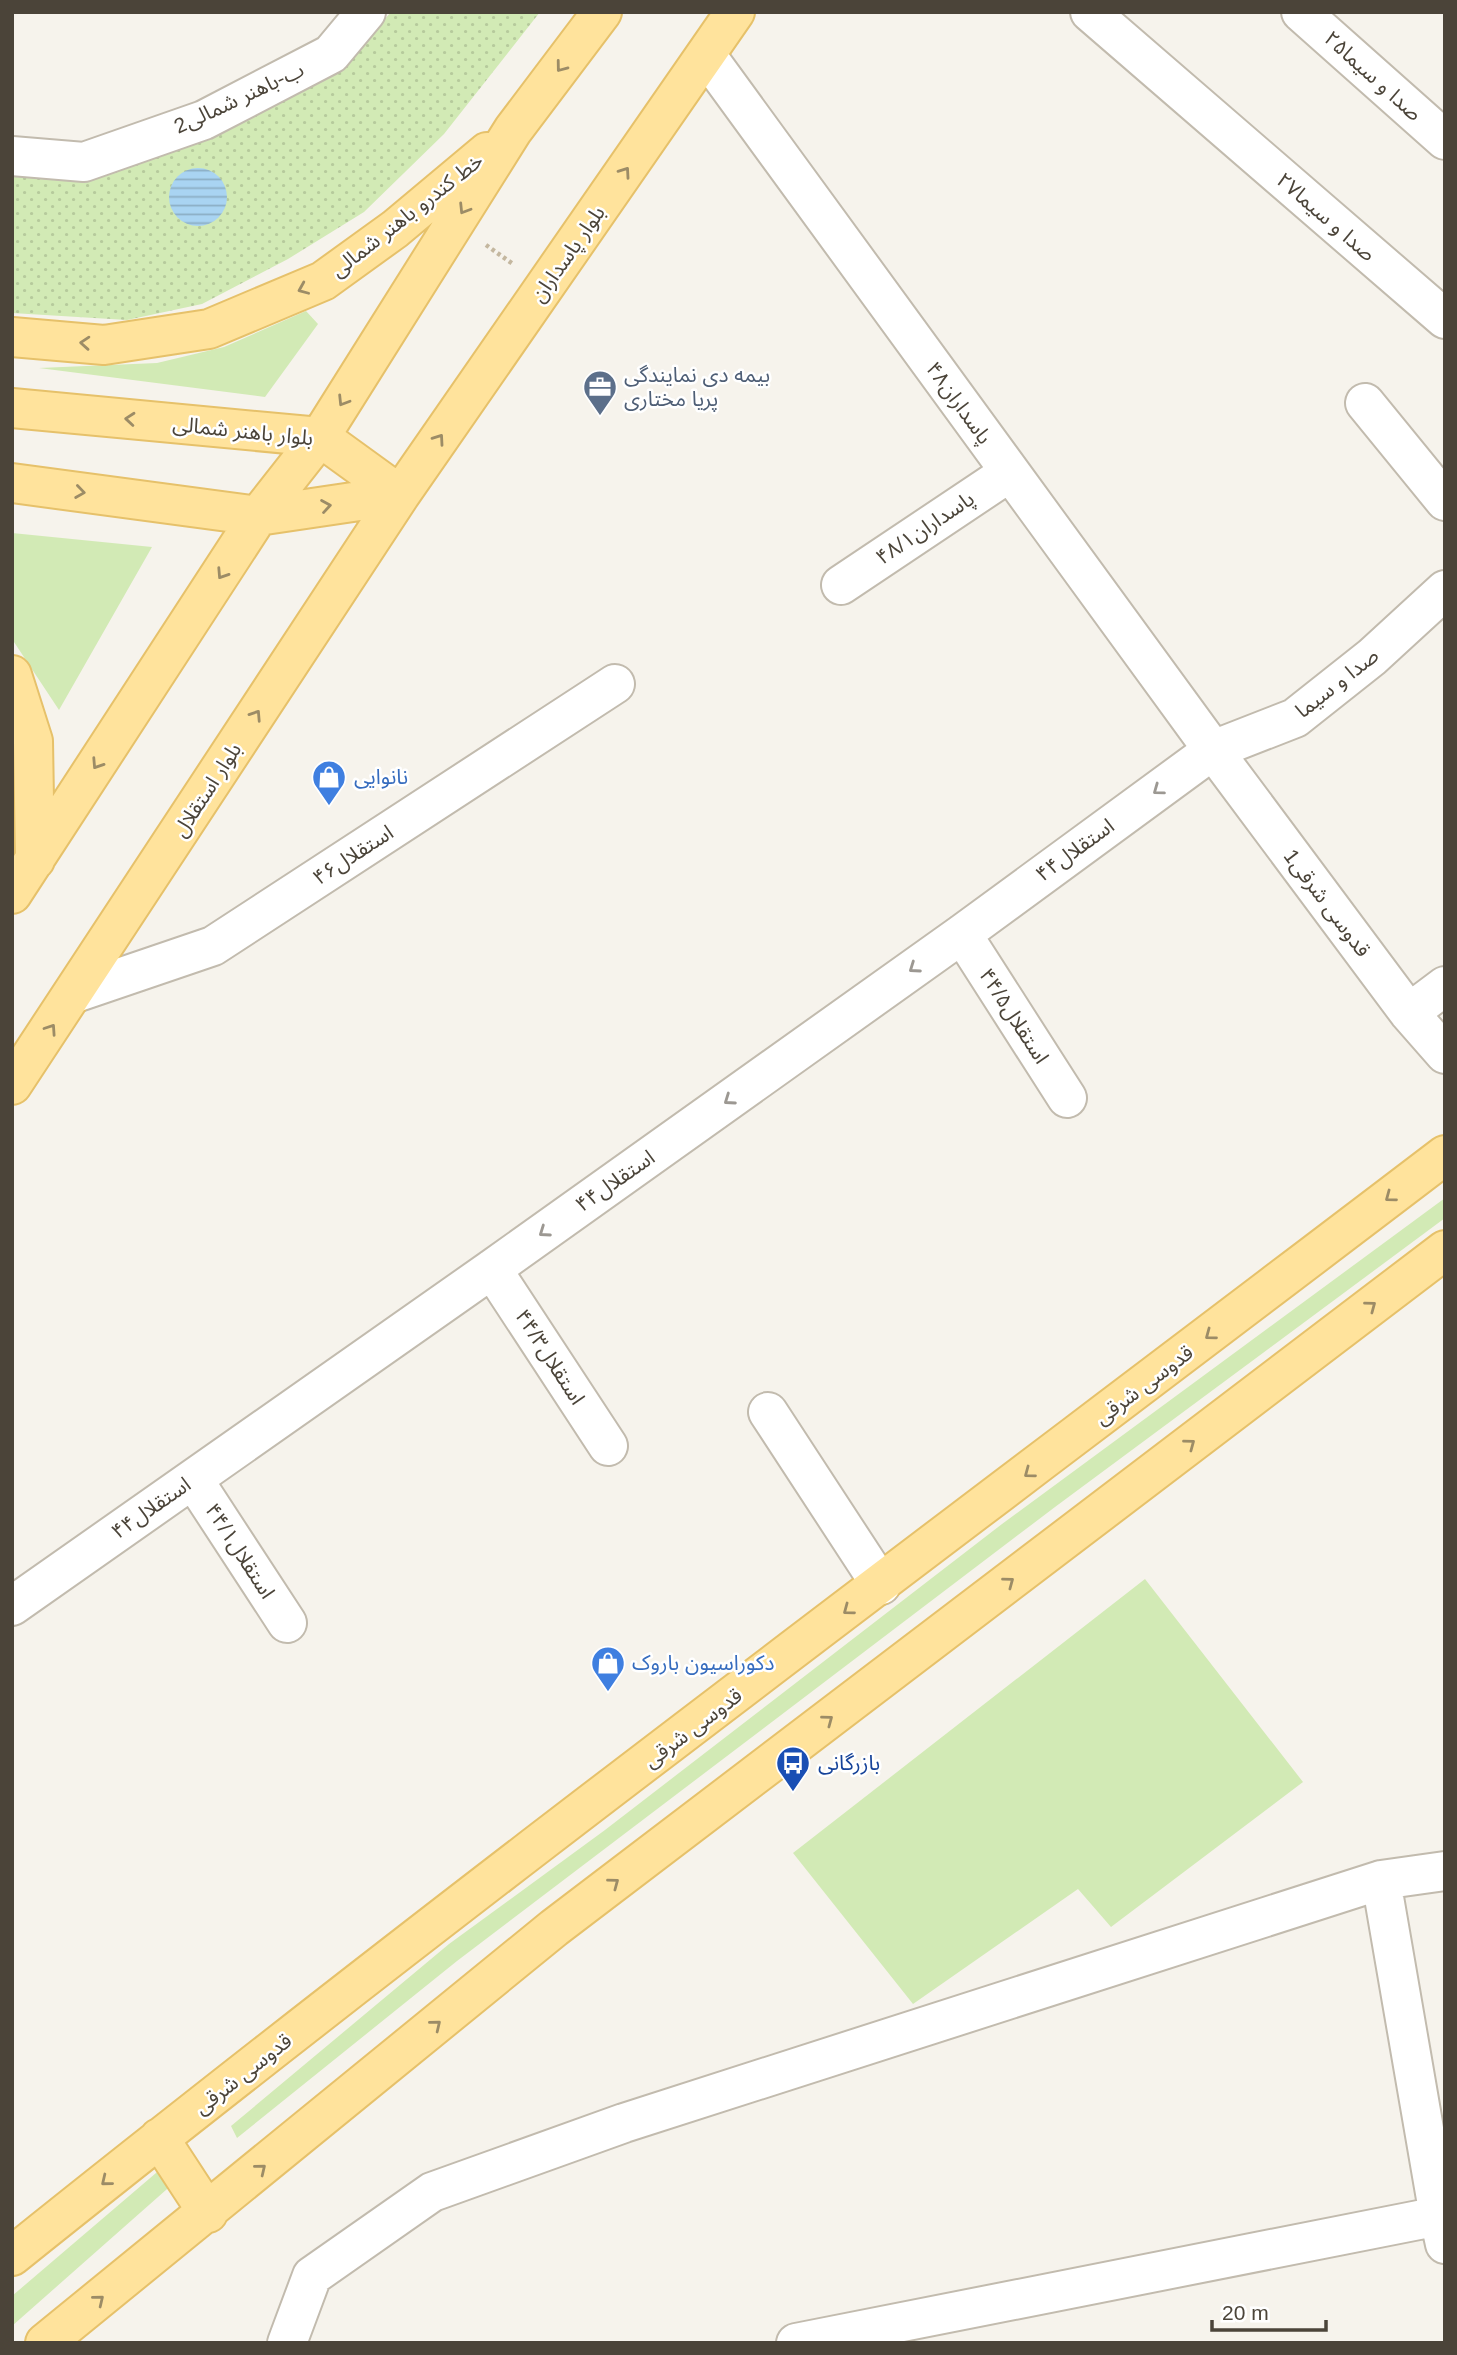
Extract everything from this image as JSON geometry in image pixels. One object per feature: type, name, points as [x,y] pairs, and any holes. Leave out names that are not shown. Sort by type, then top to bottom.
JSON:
[{"type":"main road","points":[[12,894],[258,516],[320,437],[513,130],[602,12]]},
{"type":"main road","name":"بلوار پاسداران","points":[[400,495],[736,12]]},
{"type":"main road","name":"خط کندرو باهنر شمالی","points":[[12,337],[104,345],[209,329],[323,281],[395,229],[513,130]]},
{"type":"main road","name":"بلوار باهنر شمالی","points":[[12,408],[320,437],[400,495]]},
{"type":"main road","points":[[12,483],[258,516],[400,495]]},
{"type":"main road","name":"بلوار استقلال","points":[[12,1085],[400,495]]},
{"type":"main road","points":[[12,674],[33,740],[35,860]]},
{"type":"main road","name":"قدوسی شرقی","points":[[12,2256],[159,2138],[1445,1156]]},
{"type":"main road","points":[[45,2343],[208,2213],[554,1928],[1445,1250]]},
{"type":"main road","points":[[159,2138],[208,2213]]},
{"type":"street","name":"2ب-باهنر شمالی","points":[[12,156],[84,162],[204,120],[331,54],[366,12]]},
{"type":"street","name":"صدا و سیما۲۷","points":[[1090,12],[1445,319]]},
{"type":"street","name":"صدا و سیما۲۵","points":[[1301,12],[1445,140]]},
{"type":"street","name":"پاسداران۴۸","points":[[706,55],[1213,750]]},
{"type":"street","points":[[1365,403],[1445,501]]},
{"type":"street","name":"پاسداران۴۸/۱","points":[[841,585],[1010,472]]},
{"type":"street","name":"صدا و سیما","points":[[1213,750],[1294,718],[1372,657],[1445,590]]},
{"type":"street","name":"استقلال۴۶","points":[[75,993],[213,946],[615,684]]},
{"type":"street","name":"استقلال۴۴","points":[[12,1606],[492,1269],[962,934],[1213,750]]},
{"type":"street","name":"1قدوسی شرقی","points":[[1213,750],[1409,1013],[1445,1054]]},
{"type":"street","name":"استقلال۴۴/۵","points":[[962,934],[1067,1098]]},
{"type":"street","points":[[1409,1013],[1445,986]]},
{"type":"street","name":"استقلال۴۴/۳","points":[[492,1269],[608,1446]]},
{"type":"street","points":[[768,1412],[881,1585]]},
{"type":"street","name":"استقلال۴۴/۱","points":[[193,1479],[287,1623]]},
{"type":"street","points":[[287,2343],[312,2276],[432,2192],[624,2123],[1381,1880],[1445,1871]]},
{"type":"street","points":[[796,2343],[871,2335],[1442,2230],[1381,1880]]},
{"type":"green space","points":[[391,12],[540,12],[444,134],[364,212],[288,259],[202,304],[127,320],[12,313],[12,170],[345,64]]},
{"type":"green space","points":[[306,311],[318,324],[265,397],[39,368],[157,363],[224,347]]},
{"type":"green space","points":[[12,533],[152,547],[59,710],[12,639]]},
{"type":"green space","points":[[1445,1198],[1445,1218],[1055,1507],[457,1961],[237,2138],[231,2126],[449,1944],[605,1830],[1002,1524]]},
{"type":"green space","points":[[1145,1579],[1303,1782],[1111,1927],[1078,1889],[913,2004],[793,1853]]},
{"type":"green space","points":[[163,2167],[175,2182],[12,2326],[12,2296]]},
{"type":"water","points":[[192,168],[204,168],[219,176],[227,191],[227,203],[219,218],[204,226],[192,226],[177,218],[169,203],[169,191],[177,176]]},
{"type":"place","name":"بیمه دی نمایندگی پریا مختاری","points":[[600,417]]},
{"type":"place","name":"نانوایی","points":[[329,807]]},
{"type":"place","name":"دکوراسیون باروک","points":[[608,1693]]},
{"type":"place","name":"بازرگانی","points":[[793,1793]]}]
